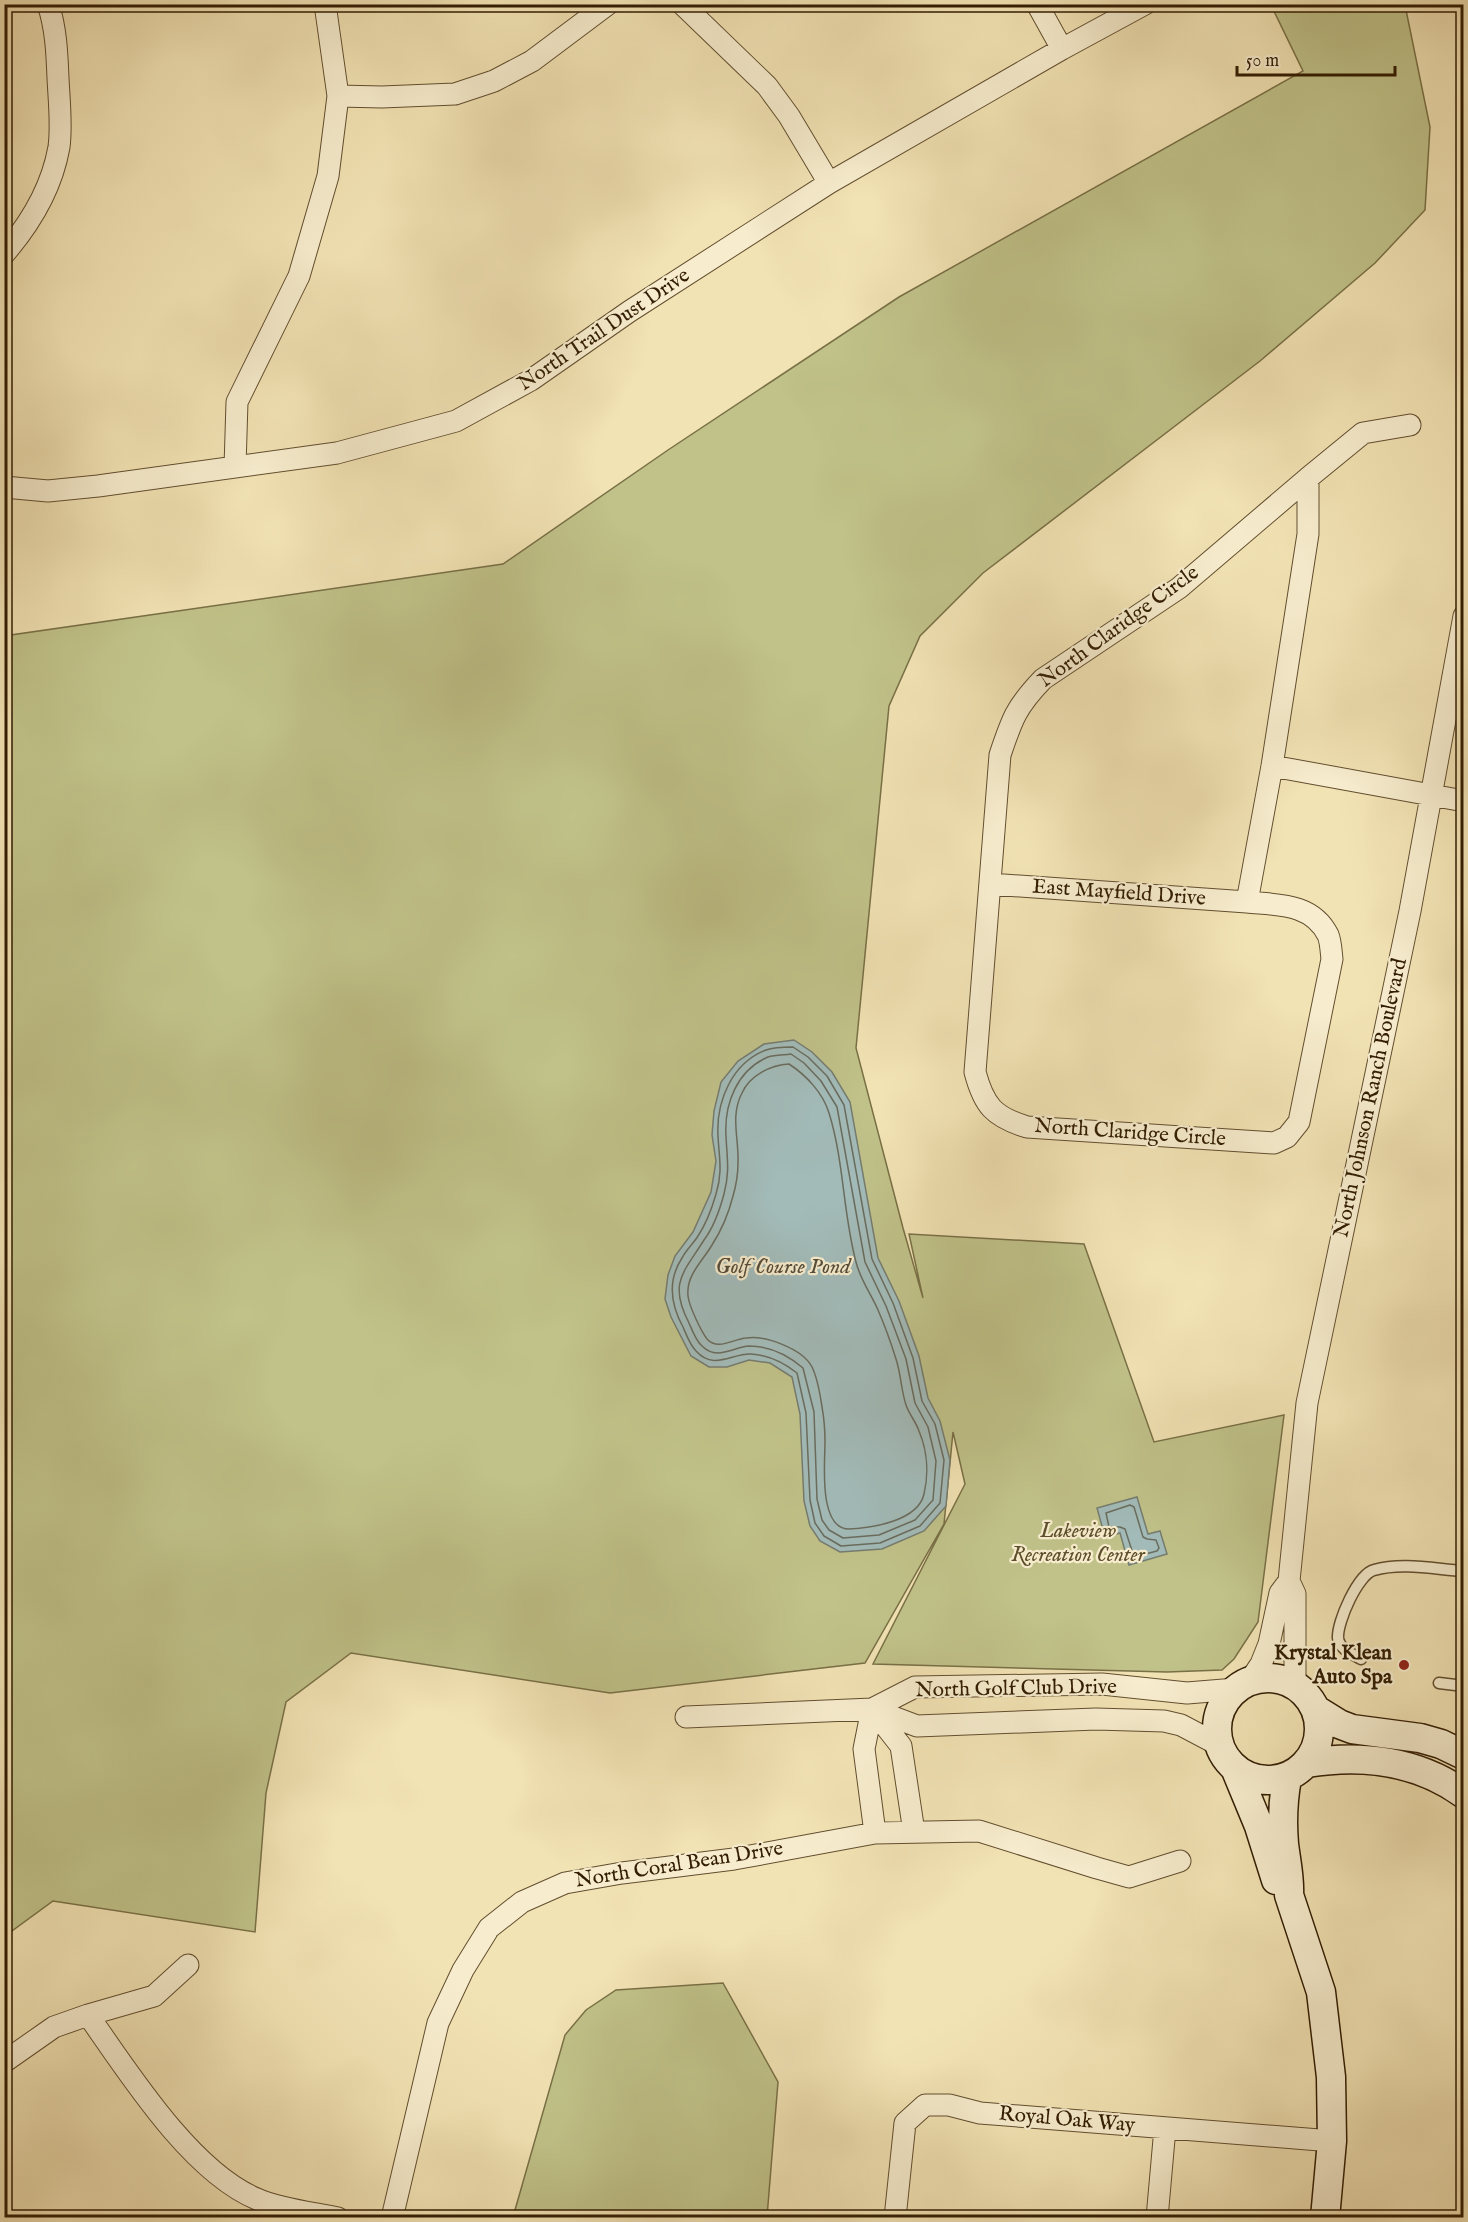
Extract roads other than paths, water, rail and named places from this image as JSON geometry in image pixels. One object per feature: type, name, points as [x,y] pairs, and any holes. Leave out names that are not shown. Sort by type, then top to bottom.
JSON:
[{"type":"street","points":[[4,254],[22,232],[46,188],[59,147],[58,64],[53,20],[48,4]]},
{"type":"street","points":[[235,467],[237,402],[299,276],[328,176],[338,96],[325,4]]},
{"type":"street","points":[[338,96],[455,94],[494,81],[532,62],[608,4]]},
{"type":"street","points":[[682,4],[767,86],[789,116],[829,183]]},
{"type":"street","points":[[1037,4],[1062,49]]},
{"type":"street","name":"North Trail Dust Drive","points":[[4,487],[48,491],[98,486],[337,453],[456,421],[531,380],[630,311],[829,183],[1145,4]]},
{"type":"street","name":"North Claridge Circle","points":[[1247,902],[1297,907],[1313,916],[1329,937],[1332,959],[1299,1122],[1287,1137],[1274,1143],[1027,1127],[1008,1121],[991,1110],[980,1090],[975,1072],[1000,755],[1012,719],[1025,698],[1043,679],[1179,588],[1363,433],[1410,425]]},
{"type":"street","points":[[1247,902],[1272,765],[1308,534],[1308,478]]},
{"type":"street","name":"North Johnson Ranch Boulevard","points":[[1295,1686],[1295,1594],[1289,1581],[1307,1403],[1410,911],[1464,616]]},
{"type":"street","points":[[1272,765],[1464,801]]},
{"type":"street","name":"East Mayfield Drive","points":[[990,884],[1247,902]]},
{"type":"street","name":"North Johnson Ranch Boulevard","points":[[1243,1685],[1261,1664],[1269,1644],[1280,1593],[1289,1581]]},
{"type":"street","points":[[1464,1755],[1441,1744],[1420,1738],[1352,1730],[1318,1711],[1308,1696],[1295,1686],[1280,1679],[1264,1678],[1243,1685],[1220,1712],[1215,1732],[1217,1744],[1225,1758],[1247,1776],[1260,1780],[1274,1782],[1331,1759],[1360,1759],[1407,1766],[1443,1780],[1464,1794]]},
{"type":"street","name":"North Golf Club Drive","points":[[686,1717],[872,1708],[915,1687],[1102,1684],[1187,1693],[1243,1685]]},
{"type":"street","points":[[872,1708],[901,1746],[914,1832]]},
{"type":"street","points":[[872,1708],[864,1749],[875,1833]]},
{"type":"street","name":"North Golf Club Drive","points":[[872,1708],[917,1726],[1096,1719],[1164,1720],[1181,1725],[1217,1744]]},
{"type":"street","points":[[1318,1711],[1320,1727],[1318,1741],[1297,1771],[1284,1798],[1283,1818],[1289,1895],[1321,1992],[1330,2077],[1332,2141],[1325,2217]]},
{"type":"street","points":[[1235,1768],[1278,1884],[1289,1895]]},
{"type":"street","name":"North Coral Bean Drive","points":[[392,2217],[438,2023],[463,1970],[489,1928],[522,1902],[565,1883],[622,1873],[734,1859],[875,1833],[980,1831],[1129,1876],[1180,1861]]},
{"type":"street","points":[[4,2062],[54,2027],[154,1996],[188,1965]]},
{"type":"street","points":[[88,2015],[146,2098],[187,2145],[223,2180],[257,2200],[338,2217]]},
{"type":"street","name":"Royal Oak Way","points":[[895,2217],[905,2123],[925,2105],[949,2105],[980,2113],[1332,2141]]},
{"type":"street","points":[[1157,2217],[1165,2128]]},
{"type":"lane","points":[[1464,1564],[1464,1609]]},
{"type":"lane","points":[[1361,1659],[1344,1649],[1338,1638],[1344,1612],[1356,1586],[1371,1570],[1393,1566],[1463,1571]]},
{"type":"lane","points":[[1439,1683],[1464,1686]]},
{"type":"water","name":"Golf Course Pond","points":[[794,1040],[812,1052],[832,1072],[850,1102],[878,1258],[899,1301],[919,1356],[928,1398],[940,1421],[950,1460],[946,1506],[924,1531],[882,1549],[840,1552],[820,1541],[810,1526],[804,1501],[800,1414],[792,1377],[770,1363],[749,1360],[727,1367],[709,1367],[691,1356],[671,1317],[665,1299],[668,1275],[675,1256],[693,1232],[711,1192],[716,1161],[712,1135],[714,1111],[721,1082],[738,1061],[764,1044]]},
{"type":"water","points":[[1137,1497],[1148,1534],[1160,1531],[1167,1554],[1129,1565],[1120,1533],[1105,1537],[1097,1508]]},
{"type":"place","name":"Krystal Klean Auto Spa","points":[[1404,1665]]},
{"type":"park label","name":"Lakeview Recreation Center","points":[[1078,1543]]}]
